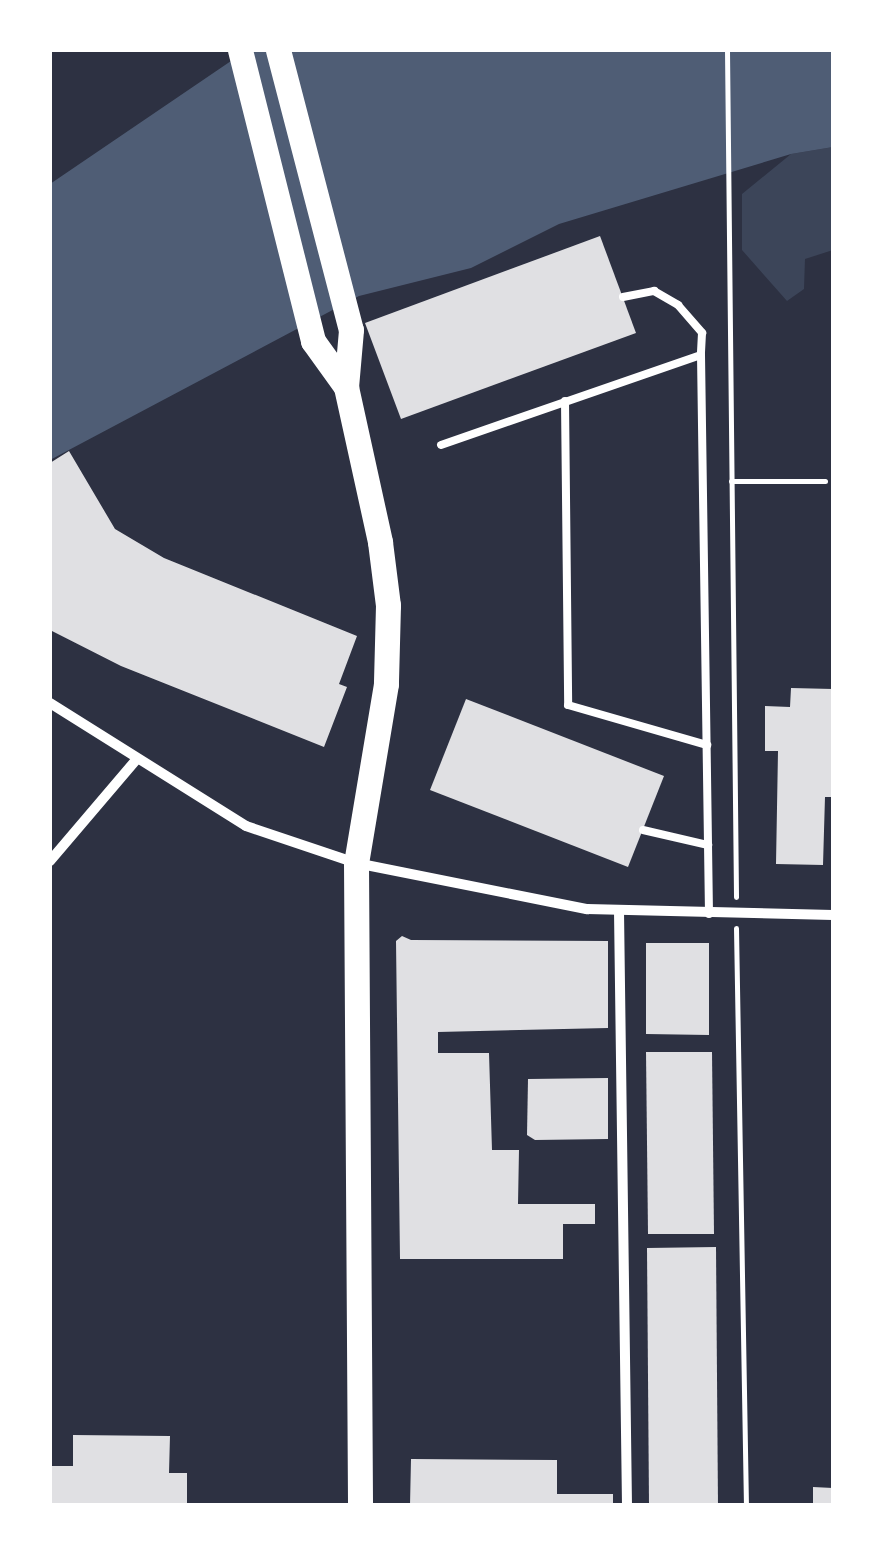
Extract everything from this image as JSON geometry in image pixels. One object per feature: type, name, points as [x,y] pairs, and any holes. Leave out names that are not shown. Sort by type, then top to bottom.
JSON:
[{"type":"main road","points":[[240,50],[314,341],[346,387]]},
{"type":"main road","points":[[278,50],[351,330],[346,387],[380,542],[388,630],[386,684],[356,863],[360,1505]]},
{"type":"street","points":[[50,703],[246,826],[356,863],[551,903],[620,911],[833,915]]},
{"type":"street","points":[[50,861],[136,760]]},
{"type":"street","points":[[620,911],[627,1505]]},
{"type":"lane","points":[[623,297],[654,291],[678,305],[702,332],[709,914]]},
{"type":"lane","points":[[441,445],[701,356]]},
{"type":"lane","points":[[565,401],[568,704],[707,745]]},
{"type":"lane","points":[[643,830],[708,844]]},
{"type":"path","points":[[727,50],[746,1505]]},
{"type":"path","points":[[731,481],[825,481]]},
{"type":"shaded area","points":[[255,50],[833,50],[833,147],[791,154],[559,224],[471,268],[359,296],[50,460],[50,184],[231,61]]},
{"type":"shaded area","points":[[833,147],[833,250],[805,259],[804,289],[787,301],[742,250],[742,194],[791,154]]},
{"type":"building","points":[[600,236],[636,333],[401,419],[365,323]]},
{"type":"building","points":[[69,451],[115,529],[164,558],[357,636],[339,684],[347,687],[324,747],[121,666],[50,630],[50,463]]},
{"type":"building","points":[[791,688],[833,689],[832,797],[825,797],[823,865],[776,864],[778,751],[765,751],[765,706],[790,707]]},
{"type":"building","points":[[466,699],[664,776],[628,867],[430,790]]},
{"type":"building","points":[[402,936],[411,940],[608,941],[608,1028],[438,1032],[438,1053],[489,1053],[492,1150],[519,1150],[518,1204],[595,1204],[595,1224],[563,1224],[563,1259],[400,1259],[396,941]]},
{"type":"building","points":[[646,943],[709,943],[709,1035],[646,1034]]},
{"type":"building","points":[[646,1052],[712,1052],[714,1234],[648,1234]]},
{"type":"building","points":[[608,1078],[608,1139],[535,1140],[527,1135],[528,1079]]},
{"type":"building","points":[[716,1247],[718,1505],[649,1505],[647,1248]]},
{"type":"building","points":[[73,1435],[170,1436],[169,1473],[187,1473],[187,1505],[50,1505],[50,1466],[73,1466]]},
{"type":"building","points":[[411,1459],[557,1460],[557,1494],[613,1494],[613,1505],[410,1505]]},
{"type":"building","points":[[813,1487],[833,1488],[833,1505],[813,1505]]}]
